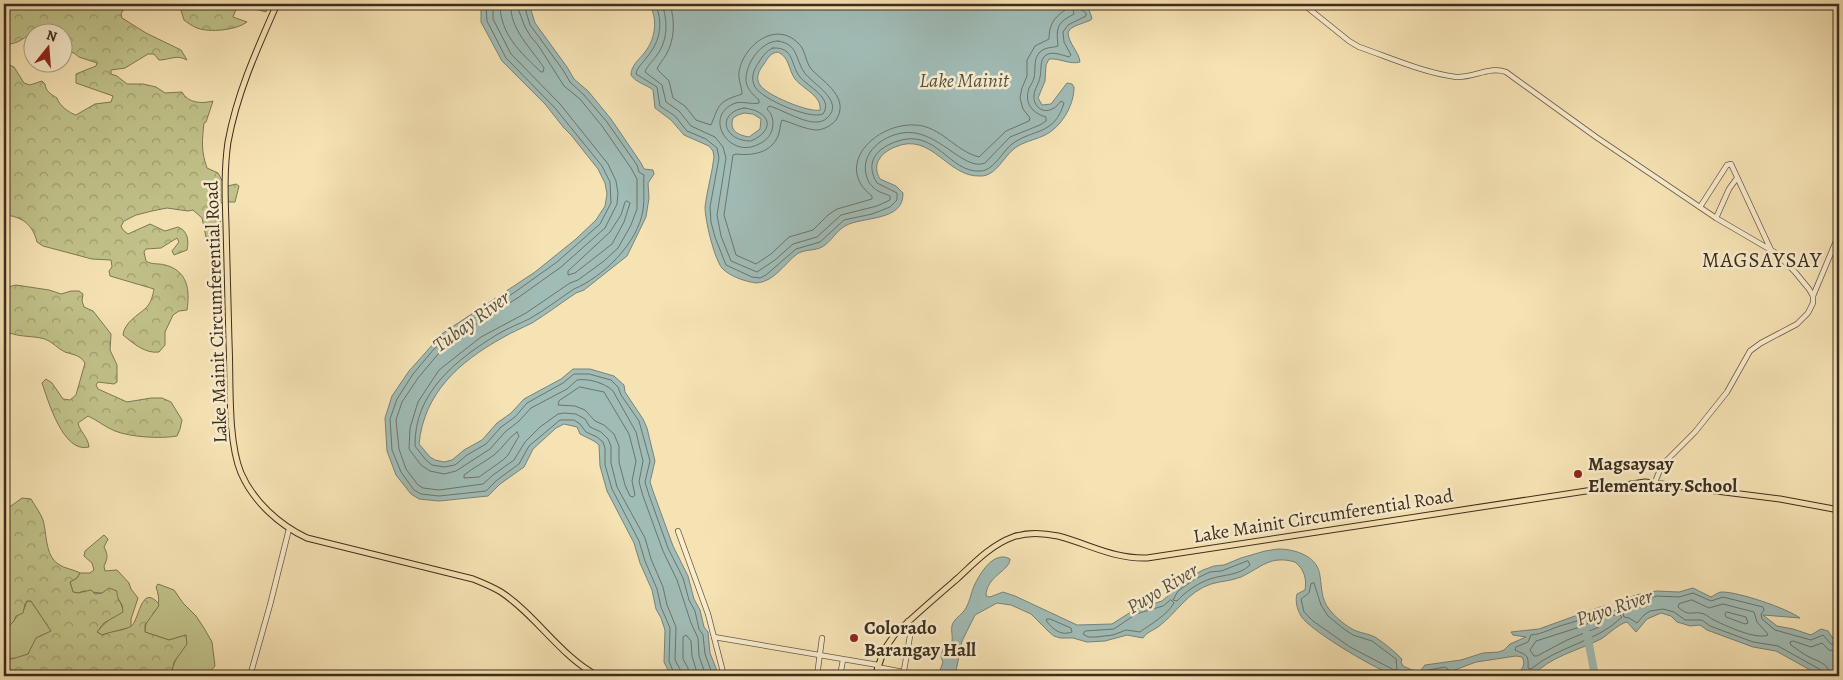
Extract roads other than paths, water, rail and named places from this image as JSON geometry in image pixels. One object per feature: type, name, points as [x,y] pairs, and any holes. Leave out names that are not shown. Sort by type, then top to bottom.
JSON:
[{"type":"main road","name":"Lake Mainit Circumferential Road","points":[[277,4],[241,89],[226,155],[225,181],[233,432],[236,459],[244,478],[257,498],[271,514],[289,529],[316,541],[473,580],[491,587],[511,600],[583,668],[598,676]]},
{"type":"main road","name":"Lake Mainit Circumferential Road","points":[[875,676],[884,650],[908,621],[988,552],[1006,540],[1021,535],[1036,533],[1049,535],[1117,556],[1147,558],[1638,482],[1655,482],[1839,510]]},
{"type":"street","points":[[1303,4],[1349,41],[1360,47],[1442,74],[1466,77],[1494,71],[1506,72],[1596,137],[1716,218],[1771,250],[1796,272],[1813,296]]},
{"type":"street","points":[[1700,207],[1728,164],[1732,165],[1771,250]]},
{"type":"street","points":[[1716,218],[1729,189],[1737,178]]},
{"type":"street","points":[[1655,482],[1662,465],[1695,432],[1727,392],[1750,351],[1797,324],[1808,313],[1813,303],[1813,296],[1839,234]]},
{"type":"street","points":[[250,676],[289,529]]},
{"type":"street","points":[[678,531],[708,614],[724,676]]},
{"type":"street","points":[[714,637],[878,666],[903,674],[910,636],[908,621]]},
{"type":"street","points":[[817,676],[822,638]]},
{"type":"street","points":[[840,676],[843,660]]},
{"type":"water","name":"Tubay River","points":[[481,4],[531,4],[530,7],[535,23],[574,79],[588,91],[611,119],[644,169],[653,170],[654,174],[648,183],[649,198],[646,217],[627,256],[584,290],[576,293],[532,323],[486,347],[458,369],[436,394],[428,409],[422,426],[419,444],[435,460],[444,462],[452,460],[464,450],[482,440],[497,423],[511,413],[524,399],[561,379],[573,369],[590,369],[614,376],[624,385],[625,392],[647,428],[655,461],[650,482],[673,546],[688,576],[704,627],[708,632],[710,653],[719,676],[671,676],[664,662],[665,630],[634,543],[607,491],[600,466],[599,445],[580,434],[577,427],[564,424],[556,428],[533,449],[524,467],[500,484],[488,496],[439,501],[419,499],[411,494],[396,475],[387,451],[385,418],[392,396],[409,371],[443,333],[535,272],[576,239],[596,220],[605,206],[607,194],[605,183],[598,169],[545,104],[502,61],[481,22]]},
{"type":"water","name":"Lake Mainit","points":[[649,4],[1080,4],[1089,10],[1092,18],[1070,29],[1068,33],[1080,62],[1072,63],[1049,59],[1046,65],[1045,81],[1038,98],[1042,105],[1051,104],[1067,83],[1072,84],[1074,87],[1069,109],[1061,122],[1050,132],[1018,146],[991,173],[981,176],[969,175],[958,170],[930,150],[919,145],[908,144],[891,149],[881,156],[877,163],[877,168],[880,179],[896,186],[903,193],[897,209],[881,217],[845,226],[822,247],[800,252],[774,276],[757,283],[738,278],[725,271],[719,263],[713,248],[705,207],[714,157],[713,151],[709,146],[684,135],[671,120],[655,108],[653,90],[631,75],[634,65],[652,41],[655,22]],"holes":[[[778,52],[785,57],[798,83],[818,101],[820,110],[807,109],[788,102],[770,94],[760,85],[758,74],[769,56]],[[744,113],[753,114],[761,119],[760,129],[749,137],[738,134],[732,126],[733,118]]]},
{"type":"water","points":[[1278,549],[1298,552],[1315,563],[1320,576],[1326,605],[1341,622],[1356,631],[1378,639],[1402,659],[1403,666],[1412,670],[1420,671],[1425,665],[1461,660],[1483,653],[1499,652],[1510,644],[1526,637],[1513,635],[1511,632],[1539,629],[1600,607],[1605,606],[1606,609],[1602,612],[1604,613],[1621,609],[1630,597],[1640,594],[1657,591],[1679,592],[1693,588],[1711,597],[1722,592],[1750,598],[1774,605],[1800,618],[1763,615],[1777,626],[1811,635],[1821,629],[1828,631],[1834,640],[1839,641],[1839,676],[1821,676],[1776,651],[1753,647],[1707,630],[1700,625],[1690,626],[1677,622],[1671,616],[1661,613],[1647,619],[1636,632],[1627,622],[1624,623],[1601,639],[1547,663],[1532,676],[1514,676],[1524,665],[1522,657],[1516,656],[1476,662],[1452,671],[1455,676],[1397,676],[1376,667],[1346,650],[1307,622],[1301,616],[1296,602],[1297,594],[1305,590],[1306,582],[1303,571],[1295,562],[1279,560],[1266,563],[1241,577],[1211,584],[1195,592],[1165,621],[1143,638],[1127,635],[1105,641],[1087,642],[1073,638],[1060,638],[1049,632],[1031,614],[1011,605],[997,603],[975,615],[962,641],[955,676],[938,676],[943,662],[941,657],[943,649],[952,642],[953,623],[969,603],[974,586],[984,569],[993,560],[998,558],[1010,559],[1006,567],[990,583],[986,596],[990,597],[1003,592],[1077,625],[1112,624],[1134,610],[1162,601],[1179,583],[1203,570],[1265,551]]},
{"type":"waterway","name":"Puyo River","points":[[1587,634],[1595,676]]},
{"type":"place","name":"Magsaysay Elementary School","points":[[1578,474]]},
{"type":"place","name":"Colorado Barangay Hall","points":[[854,638]]},
{"type":"district","name":"MAGSAYSAY","points":[[1762,260]]}]
